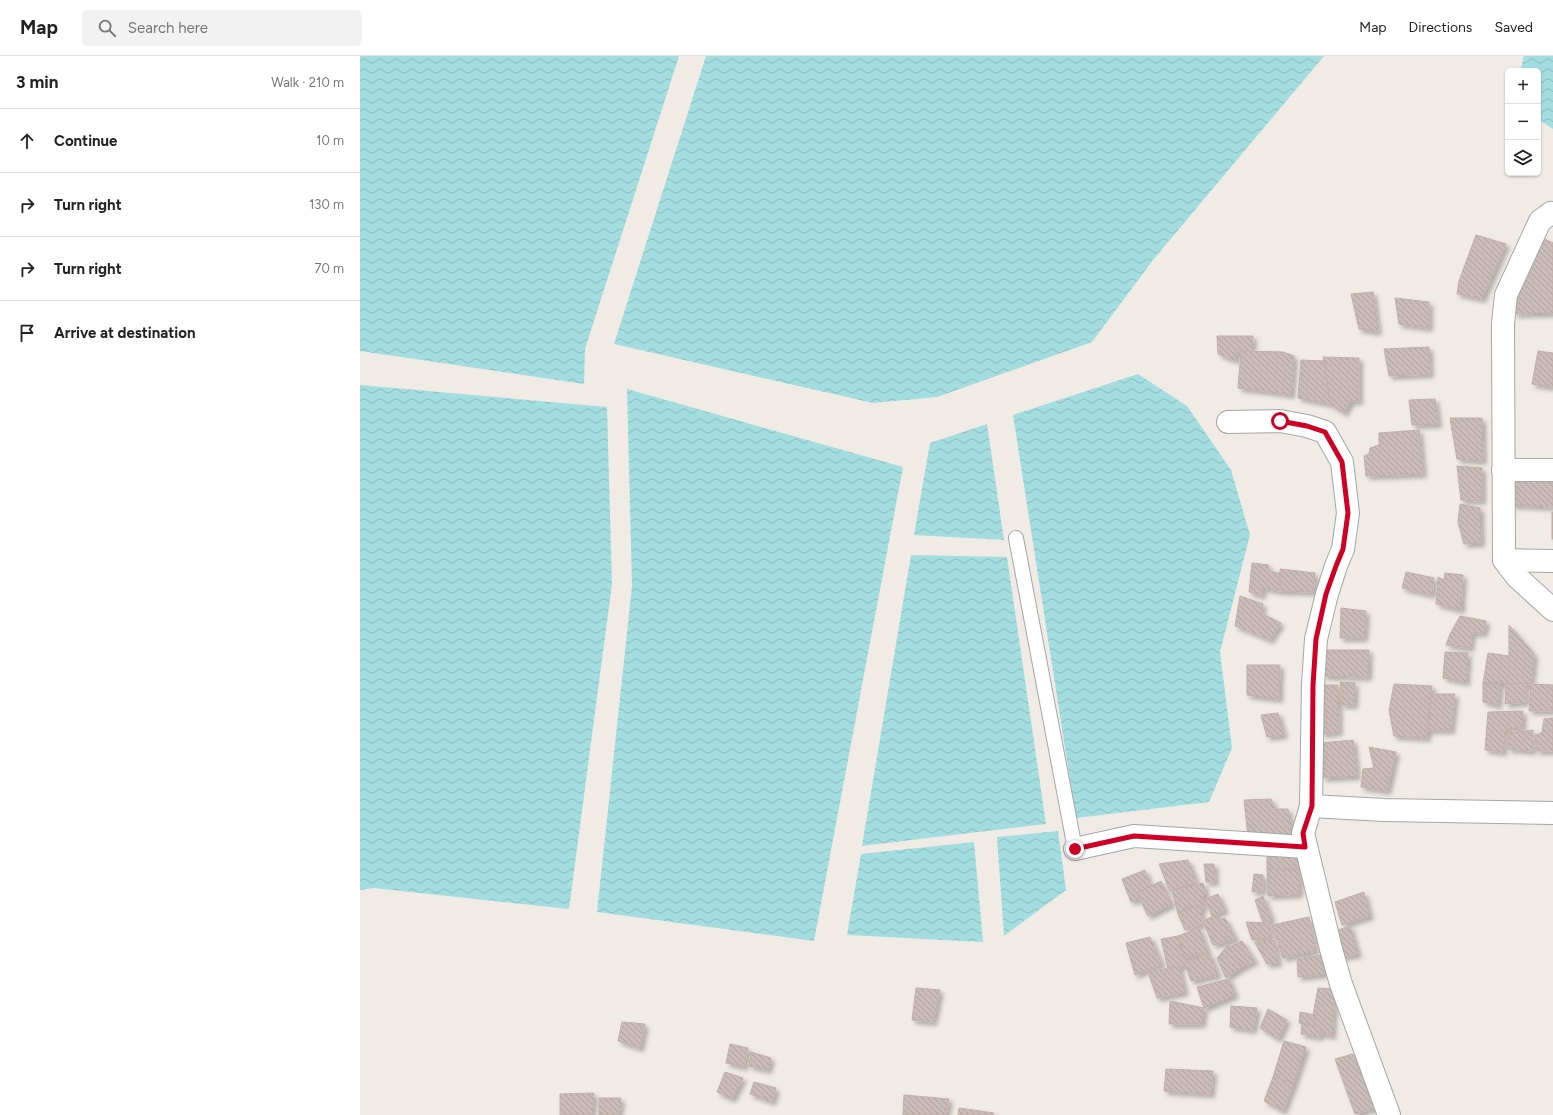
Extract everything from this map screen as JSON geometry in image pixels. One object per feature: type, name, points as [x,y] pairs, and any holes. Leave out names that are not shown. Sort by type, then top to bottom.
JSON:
[{"type":"street","points":[[1553,214],[1551,213],[1540,221],[1506,295],[1503,324],[1504,560],[1517,577],[1553,610]]},
{"type":"street","points":[[1228,422],[1280,421],[1307,426],[1325,432],[1342,462],[1348,513],[1343,549],[1326,594],[1316,639],[1313,685],[1312,806],[1303,833],[1305,847],[1341,984],[1389,1115]]},
{"type":"street","points":[[1503,470],[1553,470]]},
{"type":"street","points":[[1504,560],[1553,561]]},
{"type":"street","points":[[1312,806],[1384,810],[1553,813]]},
{"type":"street","points":[[1075,849],[1134,836],[1305,847]]},
{"type":"lane","points":[[1016,538],[1075,849]]},
{"type":"water","points":[[360,56],[679,56],[585,349],[584,384],[360,351]]},
{"type":"water","points":[[706,56],[1324,56],[1153,260],[1092,342],[937,397],[873,403],[614,344]]},
{"type":"water","points":[[1524,56],[1553,56],[1553,129],[1541,121],[1541,68],[1521,68]]},
{"type":"water","points":[[1138,374],[1187,406],[1231,470],[1250,535],[1220,652],[1232,748],[1209,802],[1076,818],[1013,415]]},
{"type":"water","points":[[360,385],[607,407],[612,584],[569,909],[374,888],[360,890]]},
{"type":"water","points":[[627,389],[903,467],[814,941],[597,912],[632,586]]},
{"type":"water","points":[[987,424],[1004,540],[914,535],[930,443]]},
{"type":"water","points":[[911,555],[1007,557],[1046,824],[862,846]]},
{"type":"water","points":[[1058,831],[1066,890],[1004,936],[997,837]]},
{"type":"water","points":[[974,842],[983,942],[847,935],[861,854]]},
{"type":"building","points":[[1476,235],[1506,244],[1482,299],[1457,294],[1459,281]]},
{"type":"building","points":[[1540,237],[1553,243],[1553,313],[1514,314],[1525,268]]},
{"type":"building","points":[[1373,292],[1378,332],[1359,329],[1351,294]]},
{"type":"building","points":[[1395,298],[1429,302],[1429,328],[1399,324]]},
{"type":"building","points":[[1217,336],[1253,336],[1252,352],[1237,351],[1236,361],[1218,354]]},
{"type":"building","points":[[1429,347],[1430,374],[1389,376],[1384,349]]},
{"type":"building","points":[[1241,351],[1283,352],[1294,356],[1291,395],[1238,388]]},
{"type":"building","points":[[1538,351],[1553,353],[1553,387],[1532,384]]},
{"type":"building","points":[[1323,357],[1359,358],[1359,401],[1351,401],[1344,413],[1330,404]]},
{"type":"building","points":[[1301,360],[1324,361],[1330,404],[1298,398]]},
{"type":"building","points":[[1435,399],[1438,424],[1412,425],[1409,400]]},
{"type":"building","points":[[1450,418],[1482,418],[1483,461],[1457,459]]},
{"type":"building","points":[[1419,430],[1423,474],[1366,476],[1364,456],[1369,454],[1370,448],[1379,445],[1379,433]]},
{"type":"building","points":[[1457,466],[1482,468],[1482,501],[1461,500]]},
{"type":"building","points":[[1517,474],[1553,475],[1553,507],[1511,505]]},
{"type":"building","points":[[1460,504],[1480,508],[1481,543],[1464,544],[1458,522]]},
{"type":"building","points":[[1553,512],[1553,539],[1552,539]]},
{"type":"building","points":[[1252,563],[1269,565],[1268,571],[1280,573],[1280,591],[1262,588],[1262,596],[1249,592]]},
{"type":"building","points":[[1280,569],[1315,573],[1313,592],[1280,591]]},
{"type":"building","points":[[1406,572],[1434,578],[1432,595],[1402,588]]},
{"type":"building","points":[[1445,573],[1463,575],[1461,610],[1436,604],[1438,577],[1444,580]]},
{"type":"building","points":[[1240,596],[1263,604],[1261,613],[1281,623],[1270,640],[1235,626]]},
{"type":"building","points":[[1341,608],[1366,611],[1364,638],[1340,638]]},
{"type":"building","points":[[1460,616],[1486,621],[1484,633],[1472,633],[1470,648],[1446,645]]},
{"type":"building","points":[[1509,625],[1534,654],[1531,684],[1483,683],[1488,653],[1509,656]]},
{"type":"building","points":[[1325,650],[1369,650],[1368,677],[1323,676]]},
{"type":"building","points":[[1445,652],[1468,653],[1466,682],[1443,678]]},
{"type":"building","points":[[1247,665],[1280,665],[1279,699],[1247,695]]},
{"type":"building","points":[[1340,682],[1355,683],[1354,705],[1342,705]]},
{"type":"building","points":[[1483,683],[1500,684],[1498,705],[1483,702]]},
{"type":"building","points":[[1526,683],[1526,702],[1505,704],[1506,684]]},
{"type":"building","points":[[1394,684],[1432,686],[1427,738],[1394,736],[1389,710]]},
{"type":"building","points":[[1531,684],[1553,685],[1553,711],[1529,711]]},
{"type":"building","points":[[1319,685],[1338,685],[1339,732],[1322,734]]},
{"type":"building","points":[[1431,694],[1455,694],[1451,730],[1428,730]]},
{"type":"building","points":[[1523,711],[1522,728],[1506,729],[1503,752],[1485,750],[1488,712]]},
{"type":"building","points":[[1278,713],[1284,735],[1267,737],[1261,715]]},
{"type":"building","points":[[1553,718],[1553,751],[1537,751],[1535,736],[1542,732],[1544,719]]},
{"type":"building","points":[[1533,730],[1533,751],[1508,749],[1508,733]]},
{"type":"building","points":[[1353,740],[1357,776],[1323,778],[1320,743]]},
{"type":"building","points":[[1369,747],[1396,752],[1387,791],[1361,787],[1363,769],[1374,768]]},
{"type":"building","points":[[1271,799],[1275,809],[1288,809],[1293,840],[1248,837],[1244,800]]},
{"type":"building","points":[[1301,855],[1300,870],[1267,868],[1267,857]]},
{"type":"building","points":[[1188,860],[1197,883],[1170,891],[1159,864]]},
{"type":"building","points":[[1204,864],[1214,864],[1215,882],[1206,882]]},
{"type":"building","points":[[1267,868],[1300,870],[1299,894],[1268,896]]},
{"type":"building","points":[[1145,870],[1151,886],[1137,893],[1140,898],[1131,902],[1122,879]]},
{"type":"building","points":[[1254,874],[1263,875],[1263,891],[1252,892]]},
{"type":"building","points":[[1161,881],[1172,904],[1148,916],[1137,893]]},
{"type":"building","points":[[1203,883],[1206,894],[1203,897],[1204,908],[1189,907],[1178,914],[1172,890]]},
{"type":"building","points":[[1364,892],[1370,916],[1342,925],[1335,902]]},
{"type":"building","points":[[1218,894],[1225,910],[1212,916],[1205,899]]},
{"type":"building","points":[[1263,896],[1272,920],[1263,923],[1255,900]]},
{"type":"building","points":[[1189,907],[1201,908],[1202,924],[1185,930],[1178,914]]},
{"type":"building","points":[[1215,915],[1218,920],[1225,918],[1236,939],[1213,945],[1203,921]]},
{"type":"building","points":[[1309,917],[1316,951],[1283,958],[1272,925]]},
{"type":"building","points":[[1246,922],[1269,923],[1272,937],[1252,940]]},
{"type":"building","points":[[1350,926],[1358,954],[1336,958],[1330,933]]},
{"type":"building","points":[[1199,928],[1208,952],[1185,959],[1178,936]]},
{"type":"building","points":[[1178,936],[1186,965],[1168,968],[1161,939]]},
{"type":"building","points":[[1150,937],[1162,964],[1135,975],[1126,943]]},
{"type":"building","points":[[1275,940],[1278,963],[1267,964],[1255,943]]},
{"type":"building","points":[[1242,941],[1255,961],[1242,967],[1229,947]]},
{"type":"building","points":[[1228,945],[1242,967],[1226,978],[1217,958]]},
{"type":"building","points":[[1210,954],[1218,975],[1191,981],[1185,963]]},
{"type":"building","points":[[1322,955],[1325,974],[1298,977],[1297,959]]},
{"type":"building","points":[[1179,966],[1185,992],[1157,998],[1148,972]]},
{"type":"building","points":[[1229,979],[1235,995],[1204,1008],[1197,987]]},
{"type":"building","points":[[916,988],[940,990],[933,1022],[912,1020]]},
{"type":"building","points":[[1318,988],[1335,989],[1332,1036],[1320,1033],[1320,1027],[1313,1026],[1315,1015],[1313,1015]]},
{"type":"building","points":[[1170,1001],[1204,1008],[1202,1024],[1169,1024]]},
{"type":"building","points":[[1231,1006],[1257,1008],[1253,1030],[1230,1027]]},
{"type":"building","points":[[1268,1009],[1287,1020],[1278,1039],[1260,1028]]},
{"type":"building","points":[[1300,1012],[1315,1015],[1313,1026],[1299,1023]]},
{"type":"building","points":[[622,1022],[645,1024],[640,1048],[618,1041]]},
{"type":"building","points":[[1302,1023],[1320,1027],[1320,1037],[1301,1034]]},
{"type":"building","points":[[1284,1041],[1306,1047],[1294,1083],[1273,1077]]},
{"type":"building","points":[[730,1044],[748,1048],[744,1067],[726,1063]]},
{"type":"building","points":[[751,1052],[771,1058],[768,1070],[749,1066]]},
{"type":"building","points":[[1353,1054],[1375,1108],[1355,1114],[1335,1059]]},
{"type":"building","points":[[1166,1069],[1213,1071],[1211,1094],[1164,1091]]},
{"type":"building","points":[[725,1072],[743,1078],[732,1099],[717,1092]]},
{"type":"building","points":[[1273,1077],[1294,1083],[1283,1111],[1264,1101]]},
{"type":"building","points":[[754,1082],[776,1088],[772,1102],[750,1094]]},
{"type":"building","points":[[594,1093],[592,1115],[560,1115],[560,1094]]},
{"type":"building","points":[[904,1095],[949,1099],[946,1115],[903,1115]]},
{"type":"building","points":[[599,1098],[621,1098],[619,1115],[599,1115]]},
{"type":"building","points":[[959,1108],[994,1113],[993,1115],[958,1115]]},
{"type":"route","points":[[1075,849],[1134,836],[1305,847],[1303,833],[1312,806],[1313,685],[1316,639],[1326,594],[1343,549],[1348,513],[1342,462],[1325,432],[1307,426],[1280,421]]}]
